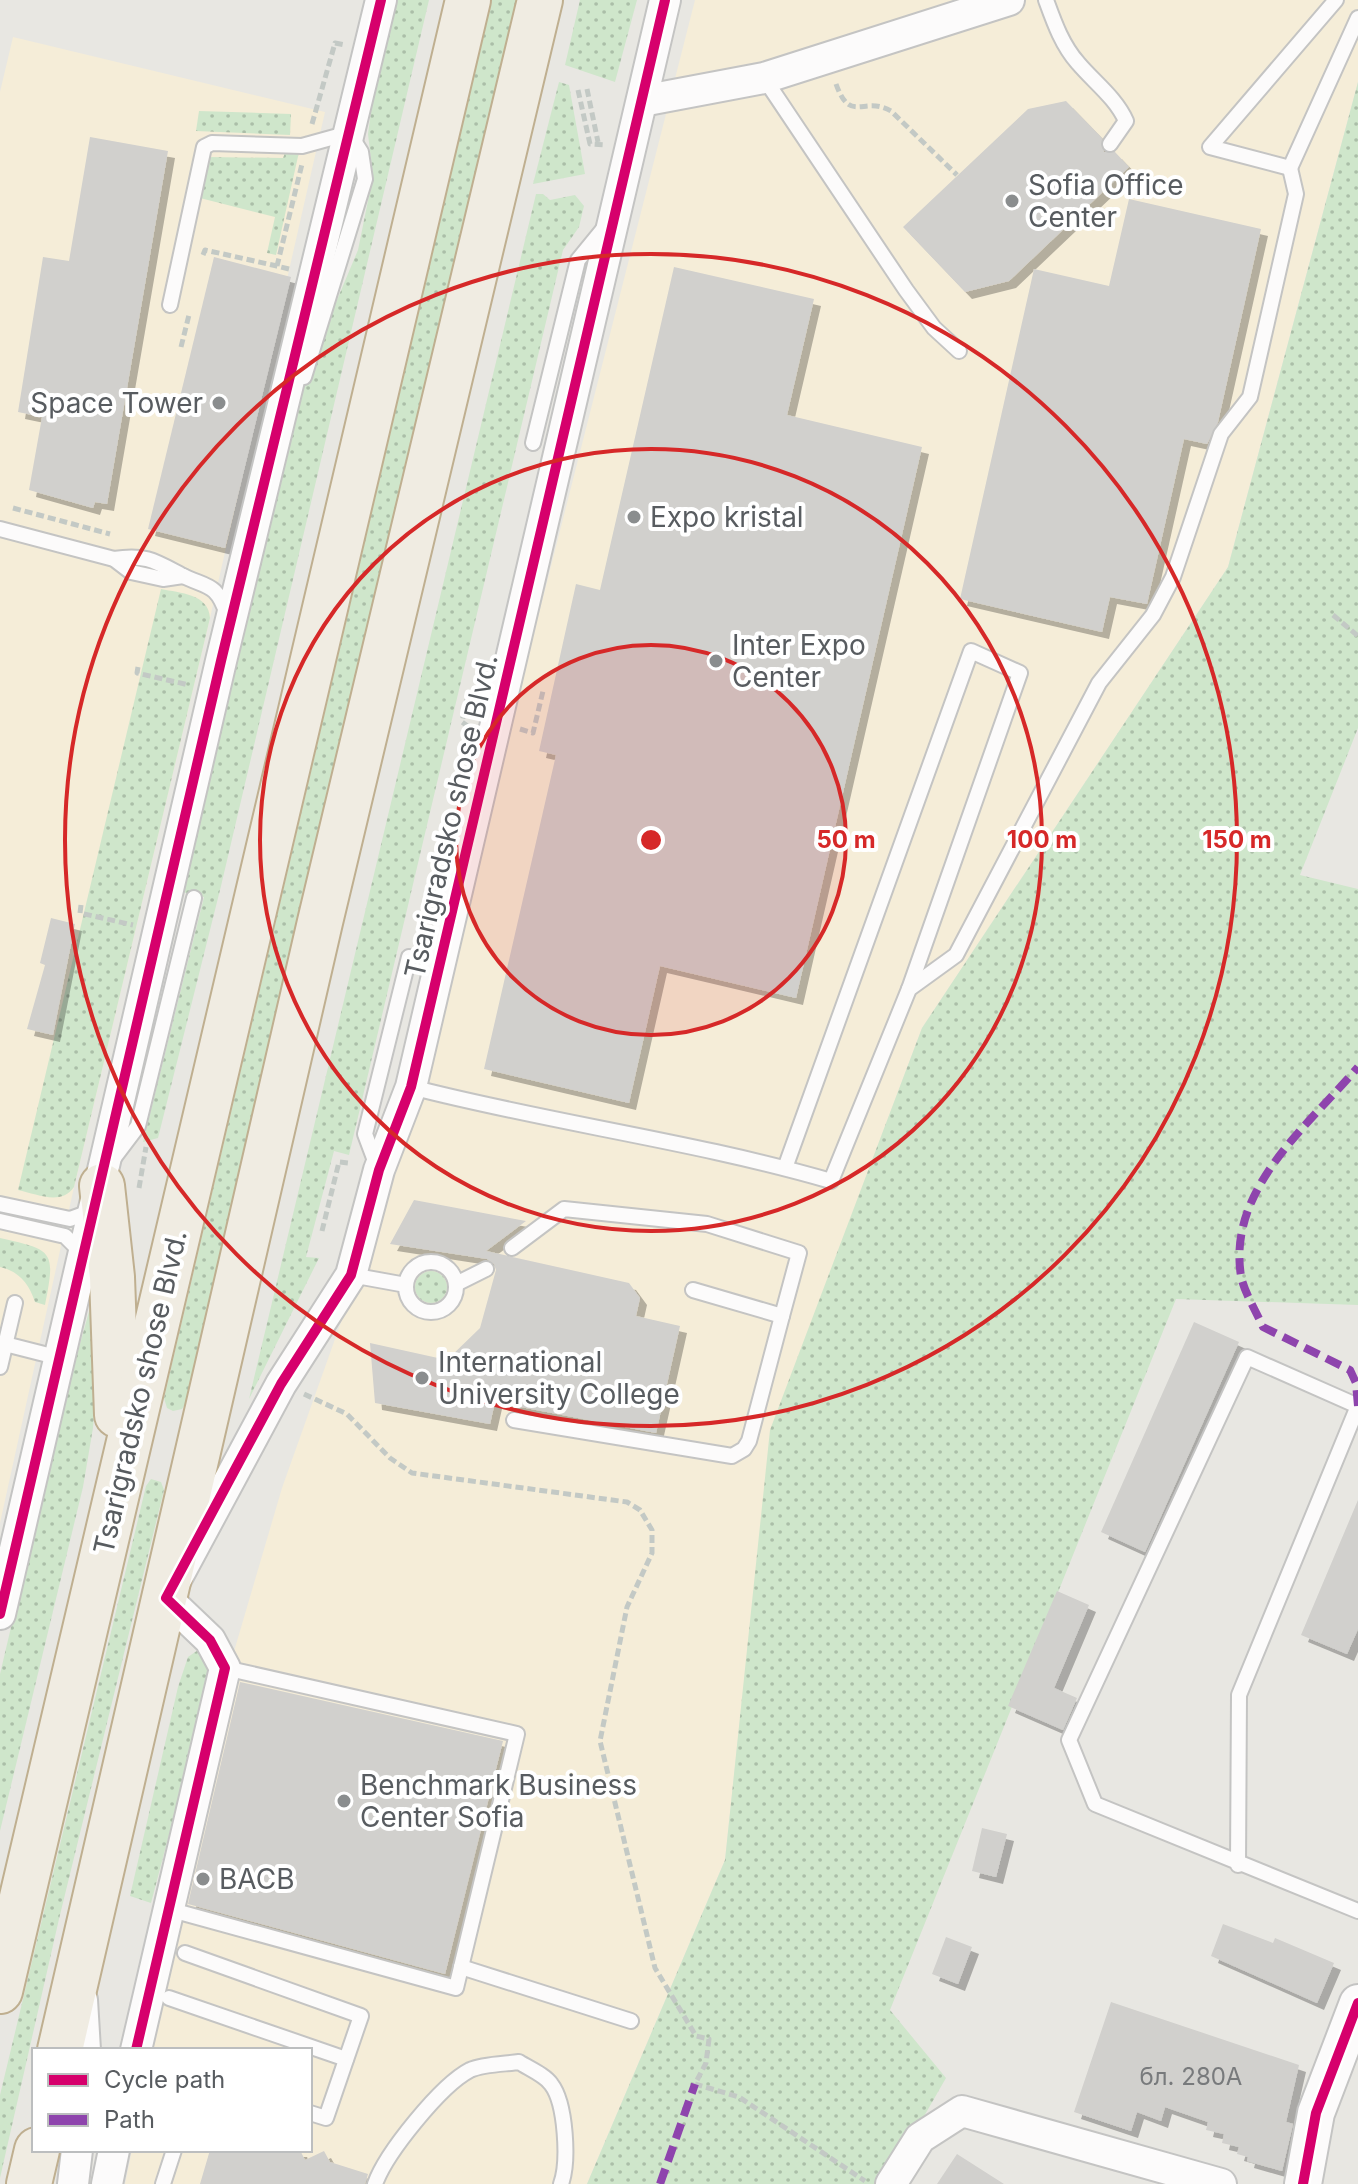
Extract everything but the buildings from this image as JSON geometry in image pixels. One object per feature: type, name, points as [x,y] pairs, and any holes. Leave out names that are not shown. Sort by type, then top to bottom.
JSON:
[{"type":"highway","name":"Tsarigradsko shose Blvd.","points":[[1,1986],[468,0]]},
{"type":"highway","name":"Tsarigradsko shose Blvd.","points":[[60,2048],[320,922],[540,0]]},
{"type":"highway","points":[[111,1187],[118,1484]]},
{"type":"highway","points":[[29,2184],[37,2152]]},
{"type":"street","points":[[0,1614],[83,1263],[111,1187],[228,630],[381,0]]},
{"type":"street","name":"Tsarigradsko shose Blvd.","points":[[166,1598],[281,1384],[351,1275],[379,1170],[411,1087],[665,0]]},
{"type":"street","points":[[642,101],[764,78],[833,59],[1009,0]]},
{"type":"street","points":[[136,2048],[225,1668],[210,1640],[166,1598]]},
{"type":"street","points":[[80,1967],[85,2048]]},
{"type":"street","points":[[1303,2184],[1316,2113],[1356,2013]]},
{"type":"street","points":[[891,2184],[920,2138],[962,2111],[1221,2184]]},
{"type":"street","points":[[73,2184],[77,2152]]},
{"type":"street","points":[[107,2184],[114,2152]]},
{"type":"lane","points":[[1046,0],[1057,30],[1076,61],[1121,108],[1126,121],[1110,144]]},
{"type":"lane","points":[[1290,168],[1210,147],[1336,0]]},
{"type":"lane","points":[[909,989],[956,955],[1099,683],[1140,634],[1173,577],[1221,434],[1250,397],[1296,194],[1290,168],[1358,18]]},
{"type":"lane","points":[[764,78],[906,290],[934,328],[959,351]]},
{"type":"lane","points":[[170,305],[204,147],[212,143],[302,146],[349,133],[361,152],[365,179],[303,381]]},
{"type":"lane","points":[[533,443],[578,260],[618,210]]},
{"type":"lane","points":[[0,529],[114,559],[131,572],[163,579],[183,576],[201,580],[219,595],[227,613],[228,630]]},
{"type":"lane","points":[[411,1087],[785,1168],[831,1181],[909,989],[1020,673],[971,651],[785,1168]]},
{"type":"lane","points":[[0,1204],[70,1219],[85,1216],[111,1187],[138,1126],[194,898]]},
{"type":"lane","points":[[379,1170],[365,1134],[409,957]]},
{"type":"lane","points":[[512,1248],[564,1209],[707,1224],[799,1253],[749,1441],[744,1449],[732,1456],[514,1420]]},
{"type":"lane","points":[[0,1221],[65,1236],[78,1246],[83,1263]]},
{"type":"lane","points":[[426,1263],[442,1265],[456,1284],[452,1301],[431,1312],[410,1301],[406,1285],[412,1271],[426,1263]]},
{"type":"lane","points":[[456,1284],[486,1269]]},
{"type":"lane","points":[[351,1275],[406,1285]]},
{"type":"lane","points":[[693,1290],[782,1316]]},
{"type":"lane","points":[[0,1367],[15,1303]]},
{"type":"lane","points":[[5,1344],[60,1358]]},
{"type":"lane","points":[[1238,1865],[1239,1695],[1358,1406],[1247,1357],[1069,1740],[1095,1804],[1238,1865],[1358,1911]]},
{"type":"lane","points":[[167,1909],[456,1988],[517,1734],[225,1668]]},
{"type":"lane","points":[[185,1953],[361,2016],[326,2118],[312,2114]]},
{"type":"lane","points":[[461,1967],[631,2021]]},
{"type":"lane","points":[[169,1998],[346,2059]]},
{"type":"lane","points":[[375,2184],[381,2167],[420,2115],[470,2070],[519,2062],[551,2084],[564,2122],[565,2171],[561,2184]]},
{"type":"lane","points":[[163,2184],[173,2152]]},
{"type":"path","points":[[310,130],[335,43],[346,45]]},
{"type":"path","points":[[833,59],[835,82],[842,102],[855,109],[878,105],[891,111],[957,175]]},
{"type":"path","points":[[587,89],[598,142]]},
{"type":"path","points":[[578,90],[590,144]]},
{"type":"path","points":[[277,266],[303,160]]},
{"type":"path","points":[[201,264],[205,250],[297,271]]},
{"type":"path","points":[[181,347],[191,305]]},
{"type":"path","points":[[13,508],[110,534]]},
{"type":"path","points":[[1333,615],[1358,636]]},
{"type":"path","points":[[138,667],[137,673],[198,687]]},
{"type":"path","points":[[511,727],[533,733],[543,691]]},
{"type":"path","points":[[463,718],[467,699]]},
{"type":"path","points":[[81,905],[80,913],[142,927]]},
{"type":"path","points":[[111,1187],[147,1153]]},
{"type":"path","points":[[322,1231],[339,1162],[348,1163]]},
{"type":"path","points":[[281,1384],[347,1414],[390,1458],[412,1473],[627,1502],[640,1510],[652,1530],[652,1553],[627,1607],[600,1741],[655,1968],[696,2036],[709,2039],[706,2063],[695,2084],[739,2097],[869,2184]]},
{"type":"shaded area","points":[[695,0],[1358,0],[1358,82],[1228,567],[922,1028],[771,1430],[725,1860],[587,2184],[125,2184],[132,2152],[312,2152],[312,2048],[153,2048],[230,1665],[282,1488],[403,1148]]},
{"type":"shaded area","points":[[13,37],[325,112],[210,618],[74,1187],[0,1523],[0,92]]},
{"type":"green space","points":[[393,0],[429,0],[221,886],[158,1138],[143,1142],[204,897],[182,892],[303,381],[358,250],[373,176],[368,134],[378,59]]},
{"type":"green space","points":[[492,0],[516,0],[186,1403],[182,1409],[173,1411],[167,1408],[164,1398]]},
{"type":"green space","points":[[580,0],[637,0],[615,82],[565,65]]},
{"type":"green space","points":[[559,82],[569,85],[585,174],[533,184]]},
{"type":"green space","points":[[1358,82],[1358,728],[1300,875],[1358,889],[1358,1305],[1176,1299],[890,2010],[946,2078],[885,2184],[587,2184],[725,1860],[770,1430],[922,1028],[1228,567]]},
{"type":"green space","points":[[199,111],[291,114],[290,135],[196,131]]},
{"type":"green space","points":[[299,152],[276,255],[267,253],[275,217],[200,198],[208,157],[283,158],[285,153]]},
{"type":"green space","points":[[536,194],[543,194],[550,200],[575,195],[584,206],[579,227],[563,250],[349,1155],[334,1151],[306,1257],[319,1258],[249,1399]]},
{"type":"green space","points":[[161,589],[199,599],[205,604],[210,618],[74,1187],[62,1196],[41,1196],[18,1190]]},
{"type":"green space","points":[[0,1238],[31,1246],[46,1255],[50,1273],[45,1305],[35,1302],[30,1289],[17,1275],[0,1267]]},
{"type":"green space","points":[[431,1271],[442,1276],[447,1287],[442,1298],[431,1303],[420,1298],[415,1287],[420,1276]]},
{"type":"green space","points":[[98,1279],[99,1346],[93,1428],[83,1487],[0,1831],[0,1674],[65,1398]]},
{"type":"green space","points":[[151,1479],[161,1482],[164,1490],[59,1919],[0,2178],[0,2095],[146,1486]]},
{"type":"green space","points":[[201,1648],[211,1665],[210,1679],[151,1903],[130,1896],[178,1687],[188,1657]]},
{"type":"marked path","points":[[1358,1067],[1276,1161],[1246,1215],[1240,1244],[1241,1276],[1263,1327],[1350,1370],[1356,1383],[1358,1406]]},
{"type":"marked path","points":[[660,2184],[695,2084]]},
{"type":"cycle path","points":[[0,1614],[221,661],[381,0]]},
{"type":"cycle path","points":[[136,2048],[225,1668],[210,1640],[166,1598],[281,1384],[351,1275],[379,1170],[411,1087],[665,0]]},
{"type":"cycle path","points":[[1303,2184],[1316,2113],[1358,2003]]},
{"type":"place","name":"Sofia Office Center","points":[[1012,201]]},
{"type":"place","name":"Space Tower","points":[[219,403]]},
{"type":"place","name":"Expo kristal","points":[[634,517]]},
{"type":"place","name":"Inter Expo Center","points":[[716,661]]},
{"type":"place","name":"International University College","points":[[422,1378]]},
{"type":"place","name":"Benchmark Business Center Sofia","points":[[344,1801]]},
{"type":"place","name":"BACB","points":[[203,1879]]}]
